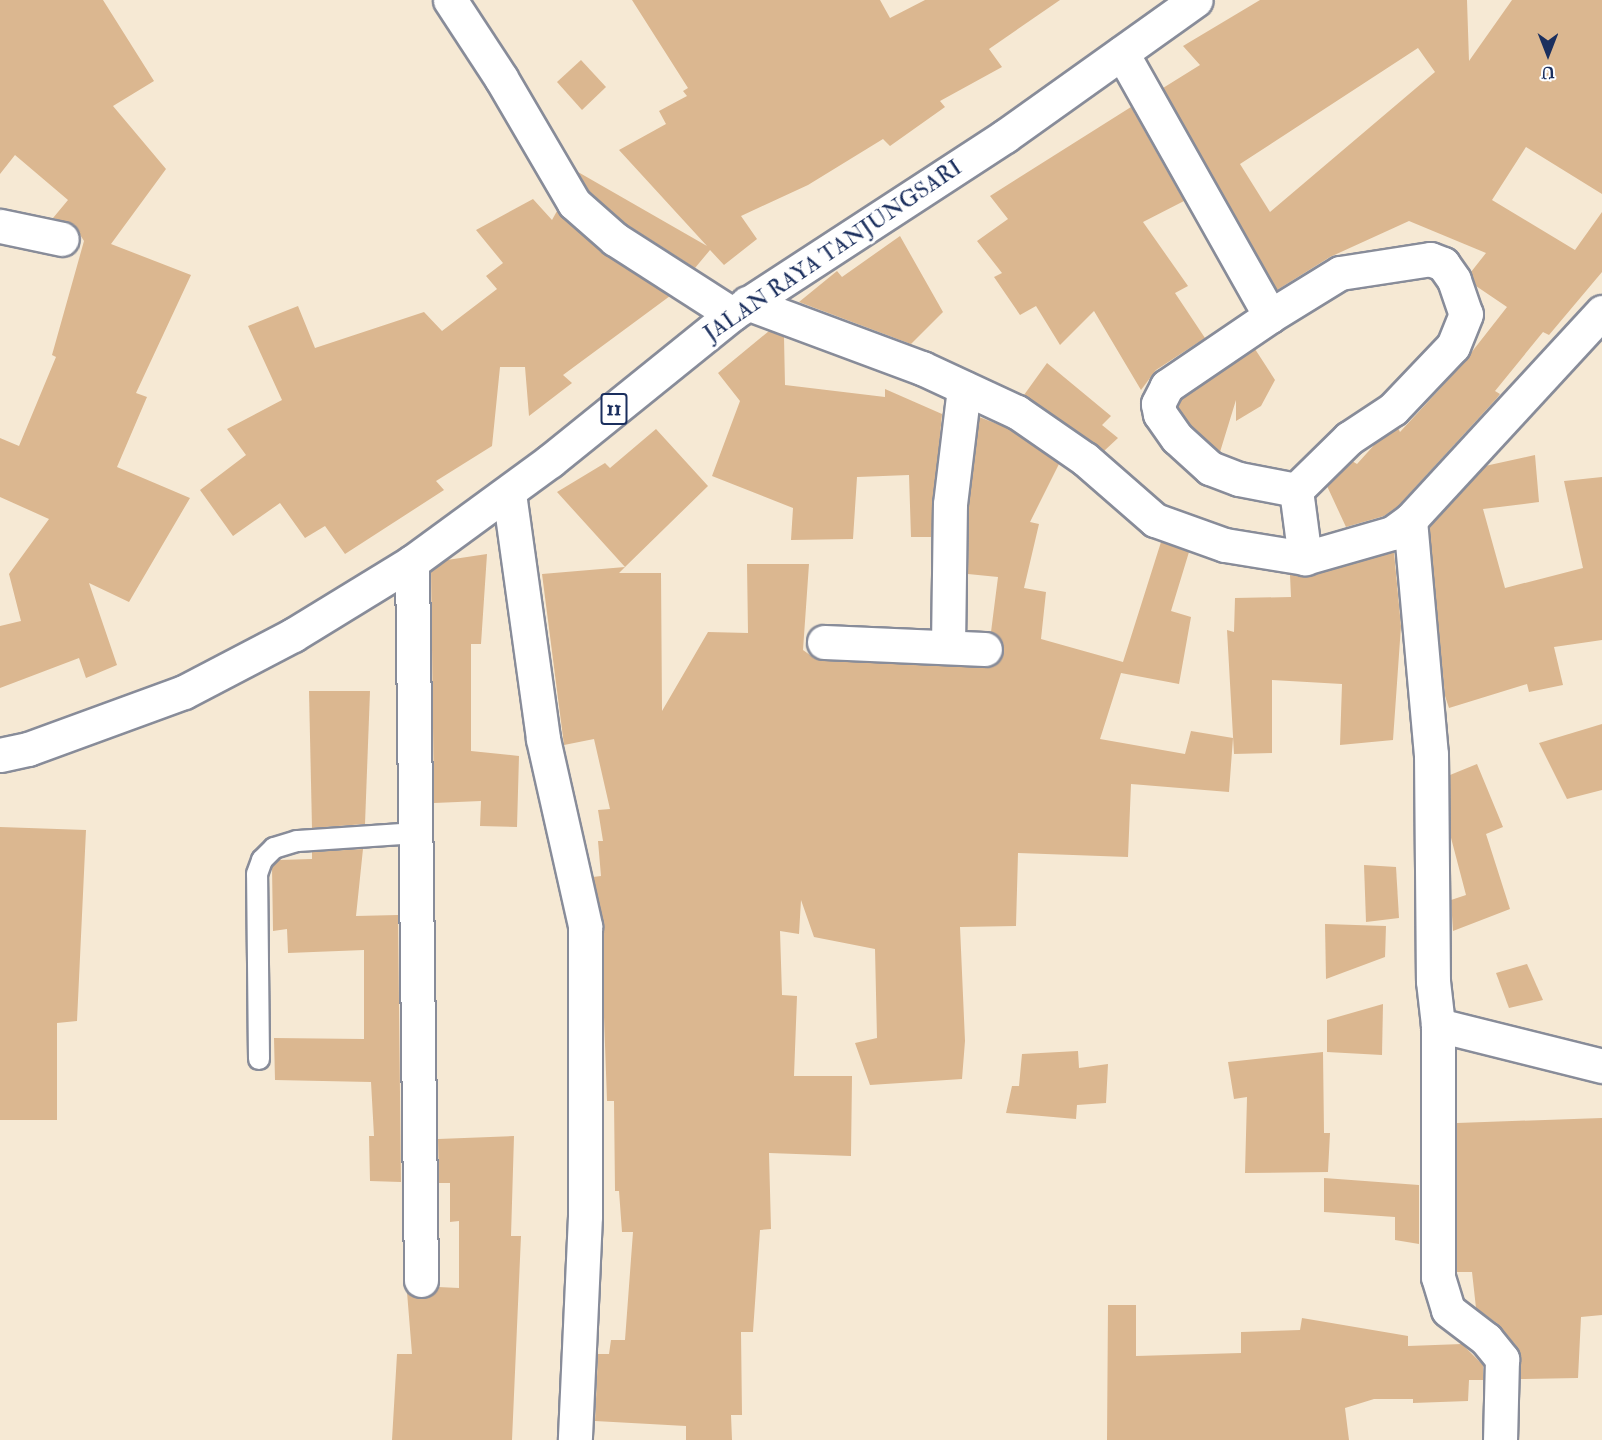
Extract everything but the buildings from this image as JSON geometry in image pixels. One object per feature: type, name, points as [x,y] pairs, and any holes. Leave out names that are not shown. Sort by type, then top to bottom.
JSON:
[{"type":"main road","points":[[450,0],[501,78],[574,203],[608,234],[739,308],[922,368],[964,388],[1036,426],[1085,459],[1155,520],[1225,545],[1305,558],[1392,533],[1410,520],[1602,312]]},
{"type":"main road","name":"JALAN RAYA TANJUNGSARI","points":[[0,755],[50,742],[184,692],[293,635],[412,562],[509,493],[739,308],[1005,136],[1196,0]]},
{"type":"main road","points":[[1122,53],[1270,316]]},
{"type":"main road","points":[[0,226],[63,238]]},
{"type":"main road","points":[[1430,259],[1443,264],[1454,280],[1466,314],[1453,346],[1393,409],[1349,438],[1296,490],[1239,479],[1210,468],[1177,438],[1160,414],[1158,404],[1167,386],[1270,316],[1340,273],[1430,259]]},
{"type":"main road","points":[[948,646],[950,504],[964,388]]},
{"type":"main road","points":[[1296,490],[1305,558]]},
{"type":"main road","points":[[509,493],[543,739],[585,926],[585,1216],[575,1440]]},
{"type":"main road","points":[[1410,520],[1431,754],[1433,981],[1438,1025],[1438,1277],[1448,1310],[1486,1339],[1502,1359],[1500,1440]]},
{"type":"main road","points":[[412,562],[418,833],[421,1280]]},
{"type":"main road","points":[[824,642],[985,649]]},
{"type":"main road","points":[[1438,1025],[1602,1066]]},
{"type":"lane","points":[[259,1059],[257,874],[262,860],[274,848],[297,841],[418,833]]}]
